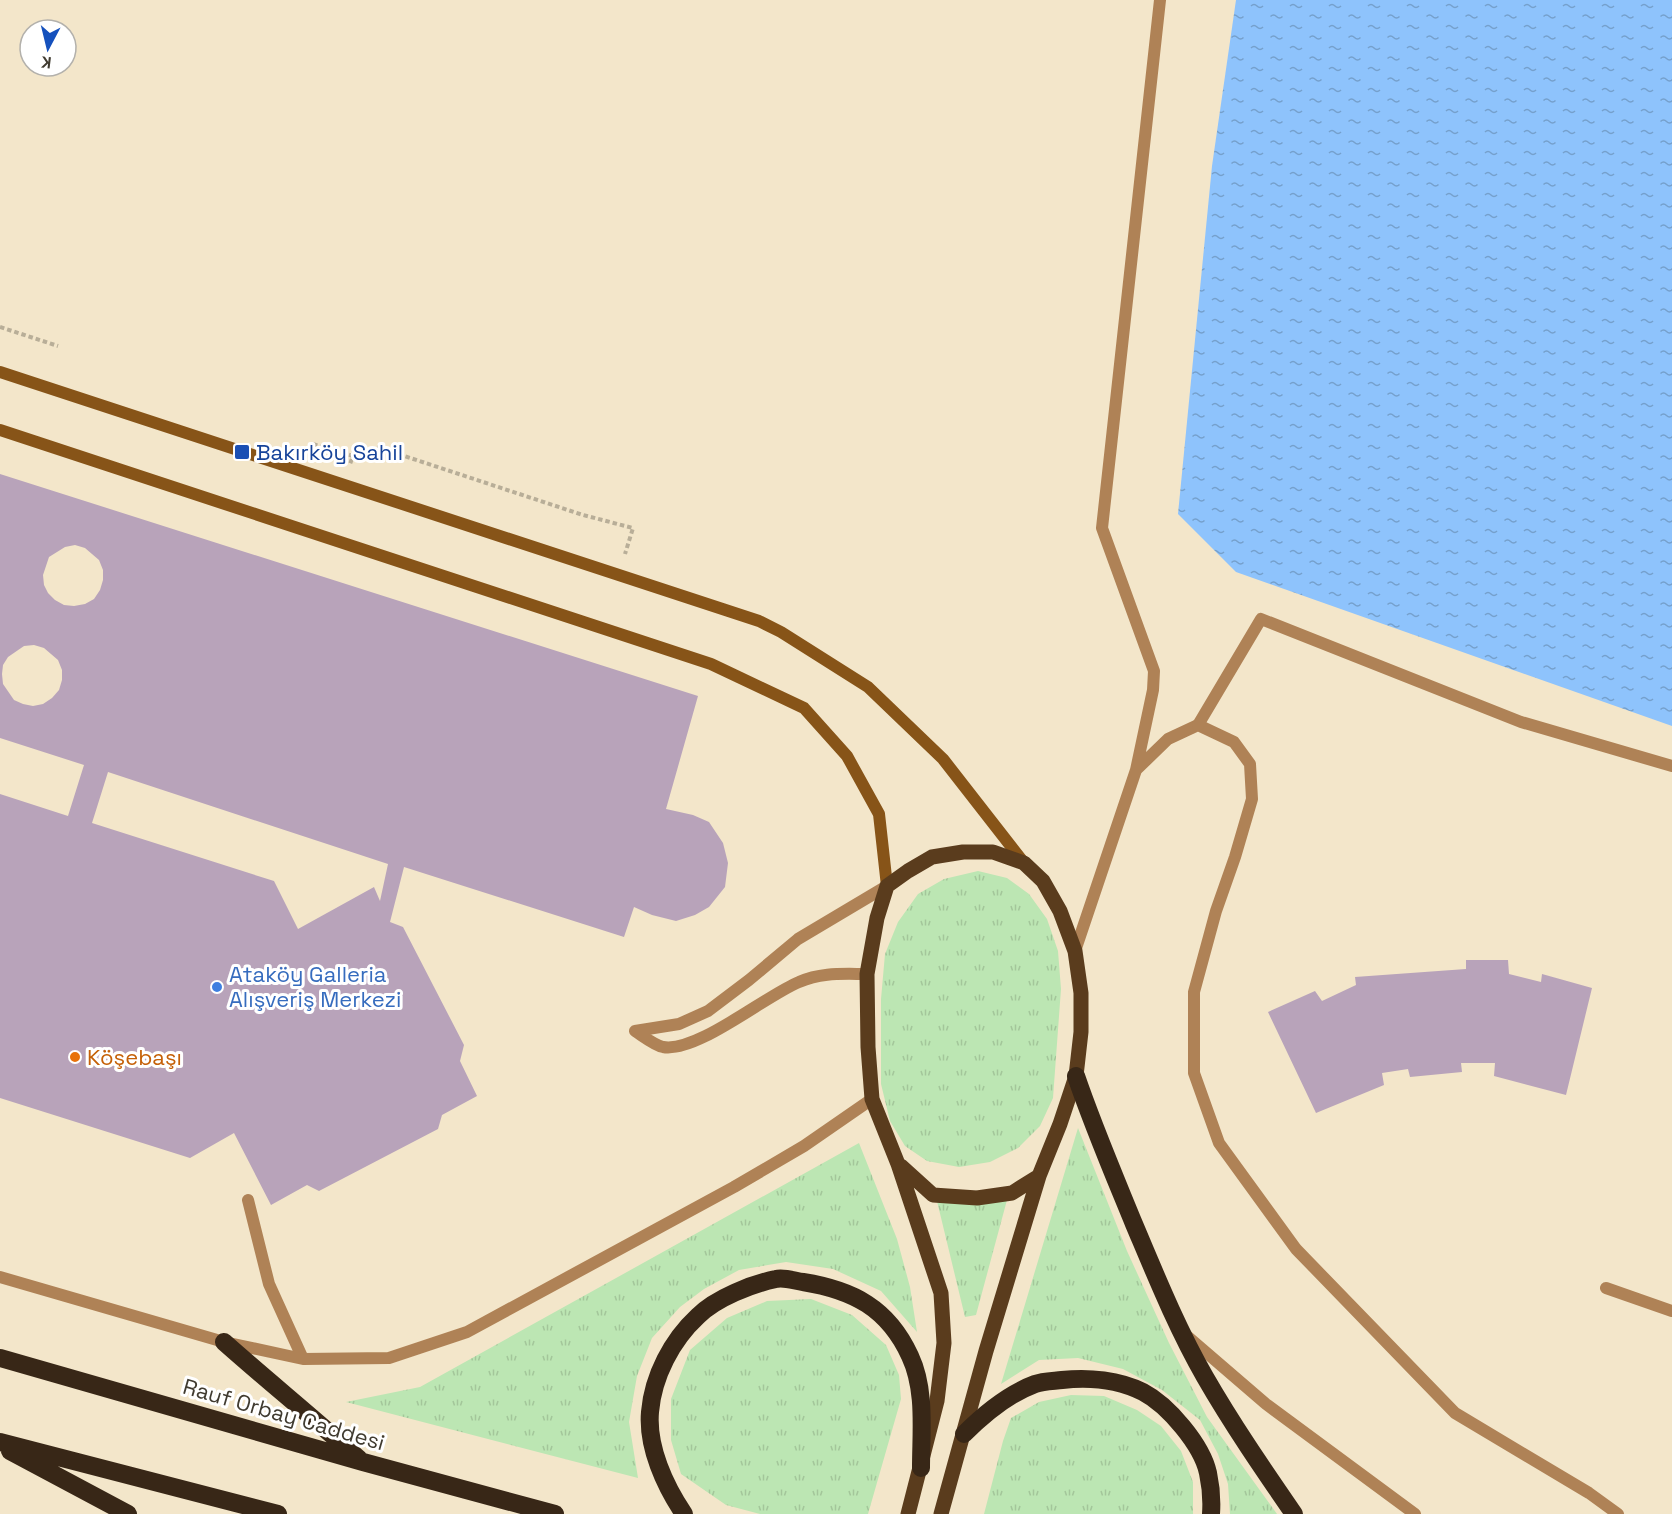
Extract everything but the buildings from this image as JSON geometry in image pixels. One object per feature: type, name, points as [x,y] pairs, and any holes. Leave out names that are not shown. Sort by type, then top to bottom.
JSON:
[{"type":"highway","points":[[1076,1076],[1095,1130],[1181,1330],[1204,1376],[1249,1449],[1294,1514]]},
{"type":"highway","points":[[684,1514],[661,1471],[653,1442],[650,1414],[654,1384],[675,1343],[699,1315],[733,1294],[778,1278],[832,1286],[865,1302],[895,1328],[911,1357],[922,1399],[921,1468]]},
{"type":"highway","points":[[224,1342],[363,1462]]},
{"type":"highway","name":"Rauf Orbay Caddesi","points":[[0,1358],[363,1462],[555,1514]]},
{"type":"highway","points":[[964,1434],[983,1415],[1036,1383],[1078,1378],[1113,1382],[1144,1392],[1171,1414],[1194,1441],[1208,1470],[1212,1497],[1211,1514]]},
{"type":"highway","points":[[0,1444],[128,1514]]},
{"type":"highway","points":[[0,1444],[278,1514]]},
{"type":"main road","points":[[908,1514],[937,1401],[944,1343],[941,1303],[924,1239],[872,1099],[868,1047],[867,974],[877,918],[887,886],[932,857],[963,852],[993,852],[1024,863],[1043,881],[1060,911],[1075,951],[1081,993],[1081,1032],[1076,1076],[1039,1176],[941,1514]]},
{"type":"main road","points":[[898,1164],[933,1194],[977,1198],[1012,1193],[1039,1176]]},
{"type":"street","points":[[1075,951],[1136,770],[1153,690],[1154,671],[1102,528],[1160,0]]},
{"type":"street","points":[[0,372],[759,621],[781,632],[868,687],[943,759],[1024,863]]},
{"type":"street","points":[[0,430],[711,664],[804,708],[847,756],[879,814],[887,886],[798,939],[708,1011],[679,1024],[635,1031],[662,1047],[682,1046],[714,1032],[799,981],[828,973],[867,974]]},
{"type":"street","points":[[1136,770],[1168,739],[1198,724],[1261,620],[1521,722],[1672,766]]},
{"type":"street","points":[[1198,724],[1234,742],[1250,764],[1252,799],[1216,910],[1194,993],[1194,1073],[1219,1143],[1296,1250],[1455,1413],[1589,1493],[1618,1514]]},
{"type":"street","points":[[0,1277],[224,1342],[303,1359],[388,1358],[467,1332],[774,1164],[840,1123],[872,1099]]},
{"type":"street","points":[[248,1200],[269,1284],[303,1359]]},
{"type":"street","points":[[1606,1288],[1672,1311]]},
{"type":"street","points":[[1181,1330],[1266,1404],[1415,1514]]},
{"type":"path","points":[[0,327],[58,346]]},
{"type":"path","points":[[377,447],[633,528],[618,575]]},
{"type":"green space","points":[[978,871],[1007,878],[1029,894],[1047,919],[1058,951],[1061,989],[1053,1098],[1040,1126],[1018,1148],[990,1162],[959,1167],[927,1161],[905,1146],[890,1121],[881,1084],[881,999],[885,954],[898,922],[918,894],[944,879]]},
{"type":"green space","points":[[1078,1128],[1127,1251],[1169,1343],[1207,1417],[1277,1514],[1230,1514],[1228,1484],[1218,1454],[1200,1420],[1162,1390],[1123,1369],[1078,1358],[1039,1360],[1001,1384]]},
{"type":"green space","points":[[859,1143],[897,1239],[910,1287],[917,1332],[881,1291],[833,1269],[786,1262],[739,1270],[704,1289],[680,1307],[652,1338],[637,1376],[629,1422],[638,1478],[346,1402],[420,1387]]},
{"type":"green space","points":[[936,1197],[1007,1200],[976,1315],[965,1317]]},
{"type":"green space","points":[[811,1299],[852,1315],[886,1345],[899,1375],[901,1399],[868,1514],[760,1514],[726,1505],[681,1474],[671,1440],[671,1399],[690,1350],[727,1318],[767,1301]]},
{"type":"green space","points":[[1071,1395],[1104,1396],[1137,1410],[1161,1426],[1181,1451],[1193,1482],[1193,1514],[984,1514],[1011,1418],[1039,1402]]},
{"type":"water","points":[[1236,0],[1672,0],[1672,726],[1236,572],[1178,514],[1212,166]]},
{"type":"place","name":"Bakırköy Sahil","points":[[242,452]]},
{"type":"place","name":"Ataköy Galleria Alışveriş Merkezi","points":[[217,987]]},
{"type":"place","name":"Köşebaşı","points":[[75,1057]]}]
